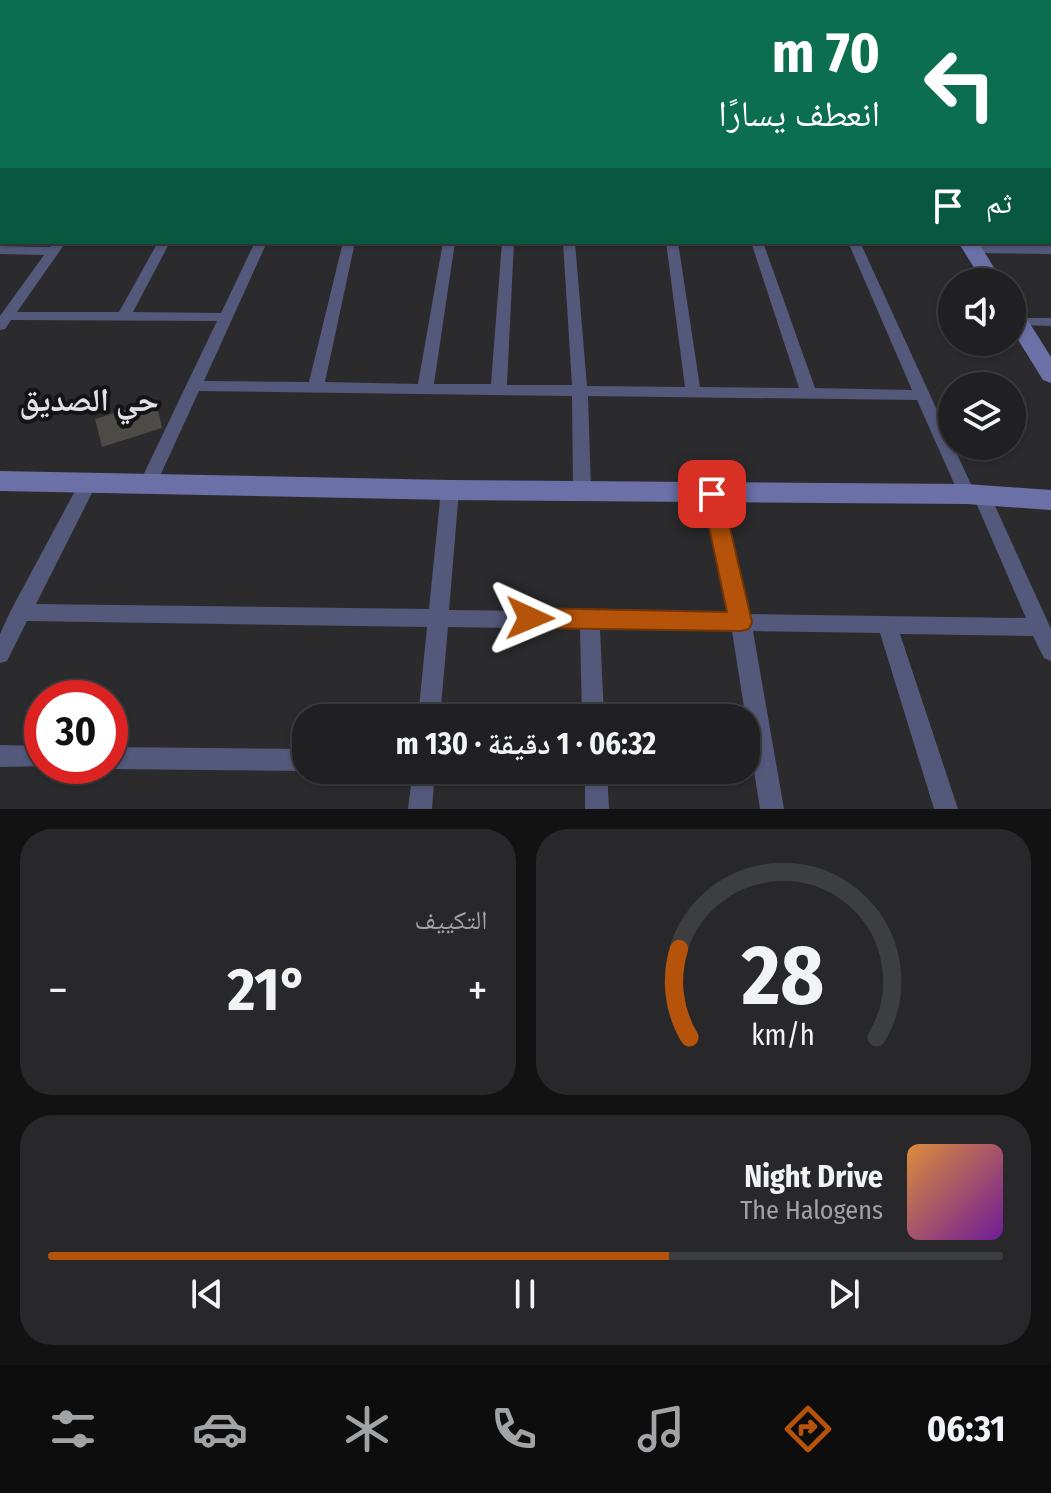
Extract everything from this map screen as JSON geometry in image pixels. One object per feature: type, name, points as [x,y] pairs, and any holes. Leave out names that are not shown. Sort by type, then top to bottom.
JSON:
[{"type":"street","points":[[124,316],[163,244]]},
{"type":"street","points":[[148,484],[260,244]]},
{"type":"street","points":[[316,387],[349,244]]},
{"type":"street","points":[[425,389],[449,244]]},
{"type":"street","points":[[499,389],[508,244]]},
{"type":"street","points":[[569,244],[580,392],[582,489]]},
{"type":"street","points":[[672,244],[693,391]]},
{"type":"street","points":[[758,244],[809,393]]},
{"type":"street","points":[[855,244],[923,395],[1051,652]]},
{"type":"street","points":[[5,315],[57,246]]},
{"type":"street","points":[[0,250],[57,246]]},
{"type":"street","points":[[970,246],[1051,250]]},
{"type":"street","points":[[970,246],[984,268]]},
{"type":"street","points":[[5,315],[227,317]]},
{"type":"street","points":[[1026,319],[1051,322]]},
{"type":"street","points":[[1026,335],[1051,375]]},
{"type":"street","points":[[195,386],[923,395]]},
{"type":"street","points":[[0,481],[450,490],[582,489],[712,494],[974,495],[1051,500]]},
{"type":"street","points":[[0,654],[88,483]]},
{"type":"street","points":[[431,704],[450,490]]},
{"type":"street","points":[[712,494],[741,622],[772,809]]},
{"type":"street","points":[[20,612],[1040,627]]},
{"type":"street","points":[[590,619],[593,704]]},
{"type":"street","points":[[887,624],[946,809]]},
{"type":"street","points":[[0,756],[24,757]]},
{"type":"street","points":[[128,758],[292,760]]},
{"type":"street","points":[[420,809],[423,784]]},
{"type":"street","points":[[596,784],[597,809]]},
{"type":"building","points":[[156,400],[162,428],[102,447],[95,419]]},
{"type":"district","name":"حي الصديق","points":[[89,400]]},
{"type":"route","points":[[530,618],[741,622],[712,494]]}]
